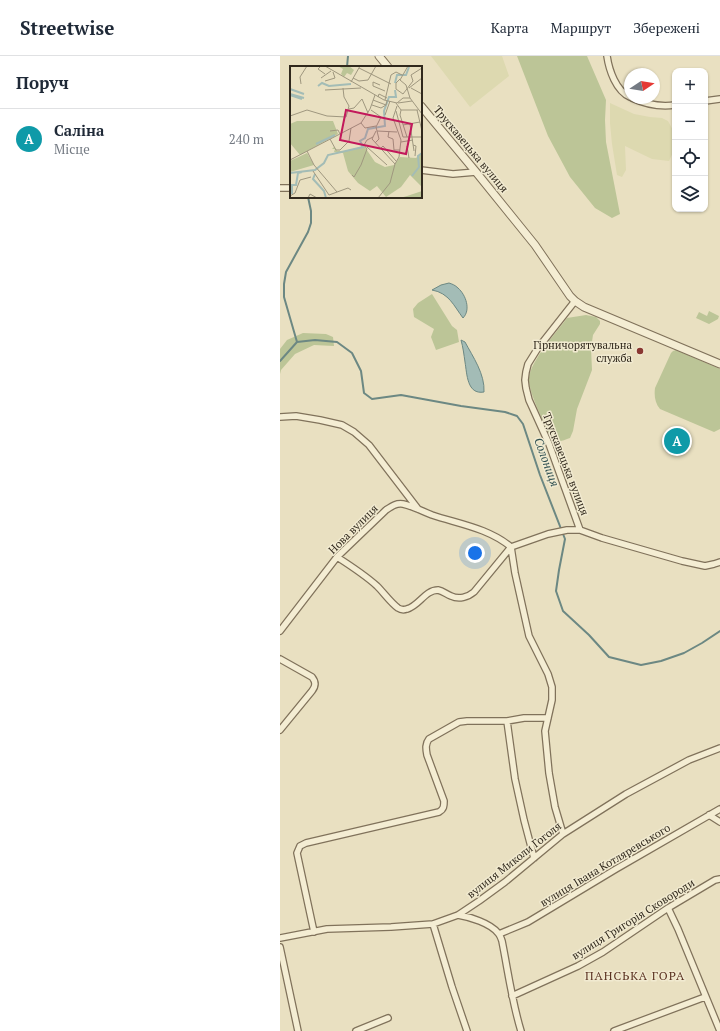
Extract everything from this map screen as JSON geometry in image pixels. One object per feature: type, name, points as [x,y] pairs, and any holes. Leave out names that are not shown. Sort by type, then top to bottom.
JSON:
[{"type":"street","points":[[379,56],[387,66]]},
{"type":"street","points":[[607,56],[613,81],[624,94]]},
{"type":"street","points":[[708,101],[720,99]]},
{"type":"street","points":[[651,104],[672,105]]},
{"type":"street","name":"Трускавецька вулиця","points":[[422,107],[535,245],[562,285],[575,301],[584,307],[720,364]]},
{"type":"street","points":[[422,170],[453,174],[476,172]]},
{"type":"street","name":"Трускавецька вулиця","points":[[575,301],[538,348],[528,364],[525,380],[529,400],[549,444],[580,530],[602,538],[682,561],[705,566],[720,562]]},
{"type":"street","points":[[280,417],[296,416],[320,420],[342,425],[354,432],[369,445],[418,509]]},
{"type":"street","name":"Нова вулиця","points":[[280,631],[337,557],[393,505],[404,504],[432,515],[488,532],[511,546]]},
{"type":"street","points":[[337,557],[376,585],[396,606],[403,610],[413,606],[432,591],[442,591],[452,597],[460,598],[470,596],[511,546],[548,534],[567,530],[580,530]]},
{"type":"street","points":[[511,546],[516,580],[529,636],[548,674],[552,687],[552,700],[545,731],[549,773],[555,807],[563,834]]},
{"type":"street","points":[[280,659],[312,677],[315,687],[280,730]]},
{"type":"street","points":[[314,932],[297,853],[300,846],[306,843],[443,810],[444,801],[427,755],[427,742],[429,739],[459,722],[548,718]]},
{"type":"street","points":[[507,721],[524,820],[534,858]]},
{"type":"street","name":"вулиця Миколи Гоголя","points":[[280,938],[327,930],[392,928],[433,924],[458,915],[505,882],[563,834],[626,794],[688,760],[720,748]]},
{"type":"street","name":"вулиця Івана Котляревського","points":[[499,934],[528,922],[720,809]]},
{"type":"street","points":[[709,815],[720,822]]},
{"type":"street","name":"вулиця Григорія Сковороди","points":[[512,996],[578,966],[603,952],[668,908],[715,880],[720,879]]},
{"type":"street","points":[[668,908],[720,1031]]},
{"type":"street","points":[[458,915],[487,924],[494,928],[499,934],[502,941],[512,996],[521,1031]]},
{"type":"street","points":[[433,924],[467,1031]]},
{"type":"street","points":[[280,947],[298,1031]]},
{"type":"street","points":[[614,1031],[628,1028],[705,997]]},
{"type":"street","points":[[356,1031],[388,1018]]},
{"type":"shaded area","points":[[431,56],[502,56],[509,76],[470,107]]},
{"type":"shaded area","points":[[610,103],[634,114],[662,118],[668,121],[672,128],[672,154],[669,161],[652,159],[625,146],[626,170],[622,177],[617,175],[610,123]]},
{"type":"green space","points":[[517,56],[587,56],[606,100],[606,142],[620,214],[612,218],[595,208],[570,177],[548,136]]},
{"type":"green space","points":[[432,294],[452,326],[457,330],[459,342],[436,350],[431,337],[434,329],[414,317],[413,309],[418,303]]},
{"type":"green space","points":[[709,311],[719,316],[718,319],[709,324],[696,318],[699,312],[707,316]]},
{"type":"green space","points":[[586,315],[596,317],[600,321],[600,324],[593,335],[591,348],[592,370],[577,409],[573,431],[570,438],[556,441],[551,439],[537,408],[529,384],[529,378],[534,363],[539,355],[567,318]]},
{"type":"green space","points":[[303,333],[326,334],[333,337],[334,346],[314,345],[295,354],[281,370],[280,374],[280,349],[287,340]]},
{"type":"green space","points":[[676,350],[720,369],[720,429],[714,432],[660,409],[657,404],[655,388],[671,353]]},
{"type":"water","points":[[449,283],[455,285],[465,298],[467,311],[463,318],[447,297],[432,290]]},
{"type":"water","points":[[461,340],[465,342],[481,372],[484,392],[474,390],[469,383]]},
{"type":"waterway","points":[[347,66],[348,56]]},
{"type":"waterway","points":[[297,342],[284,297],[284,284],[286,272],[308,232],[311,223],[311,211],[308,198]]},
{"type":"waterway","name":"Солониця","points":[[280,361],[297,342],[315,340],[337,342],[352,353],[361,371],[364,393],[372,399],[401,395],[505,412],[517,416],[523,424],[540,475],[565,539],[556,591],[563,611],[589,635],[609,657],[641,665],[661,661],[684,653],[720,631]]},
{"type":"place","name":"Гірничорятувальна служба","points":[[640,351]]},
{"type":"place","name":"Саліна","points":[[677,441]]},
{"type":"district","name":"ПАНСЬКА ГОРА","points":[[635,975]]}]
